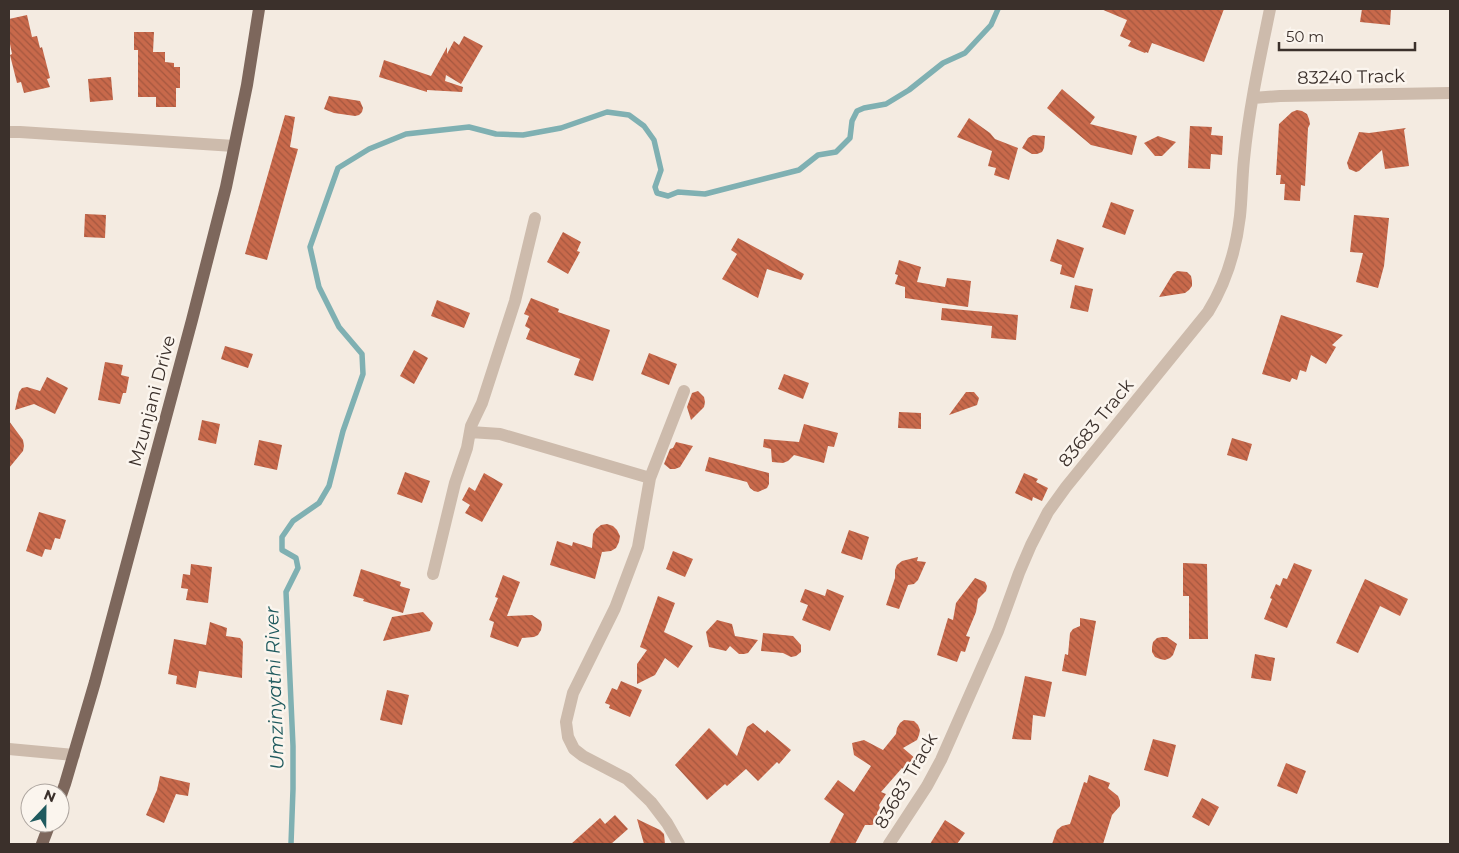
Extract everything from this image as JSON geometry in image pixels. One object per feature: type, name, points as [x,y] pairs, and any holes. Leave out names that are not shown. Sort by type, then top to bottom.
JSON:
[{"type":"main road","name":"Mzunjani Drive","points":[[65,783],[97,673],[226,187],[247,85],[259,9]]},
{"type":"street","name":"83683 Track","points":[[889,844],[927,786],[941,760],[998,631],[1025,559],[1048,512],[1208,312],[1217,298],[1231,260],[1240,217],[1244,159],[1253,98],[1270,9]]},
{"type":"street","name":"83240 Track","points":[[1253,98],[1289,95],[1450,93]]},
{"type":"street","points":[[9,132],[234,146]]},
{"type":"street","points":[[433,574],[454,482],[467,448],[471,426],[482,404],[515,302],[535,218]]},
{"type":"street","points":[[679,844],[667,823],[651,802],[627,779],[583,756],[574,749],[568,737],[566,722],[573,693],[615,608],[638,547],[650,478],[684,391]]},
{"type":"street","points":[[470,432],[500,434],[650,478]]},
{"type":"street","points":[[9,749],[74,755]]},
{"type":"building","points":[[1101,9],[1224,9],[1204,62],[1152,43],[1148,53],[1128,46],[1131,41],[1120,36],[1127,20]]},
{"type":"building","points":[[1362,9],[1391,9],[1390,25],[1360,22]]},
{"type":"building","points":[[27,15],[32,37],[37,36],[40,48],[42,47],[50,78],[47,79],[50,87],[24,93],[21,82],[17,83],[10,55],[12,54],[9,39],[9,19]]},
{"type":"building","points":[[134,32],[154,32],[153,52],[165,52],[165,62],[174,63],[174,67],[180,67],[180,88],[176,88],[176,107],[156,107],[156,97],[138,97],[138,50],[134,50]]},
{"type":"building","points":[[464,36],[483,46],[461,84],[446,75],[445,81],[463,87],[462,92],[427,90],[427,92],[379,77],[384,60],[431,76],[447,47],[447,54],[454,41],[459,45]]},
{"type":"building","points":[[111,77],[113,100],[90,102],[88,79]]},
{"type":"building","points":[[1062,89],[1095,117],[1090,124],[1137,136],[1132,155],[1091,145],[1047,108]]},
{"type":"building","points":[[329,96],[360,101],[363,108],[362,112],[355,116],[334,113],[324,109]]},
{"type":"building","points":[[1297,110],[1307,114],[1310,124],[1308,128],[1305,186],[1301,185],[1300,201],[1284,200],[1285,184],[1280,184],[1281,175],[1276,175],[1279,124]]},
{"type":"building","points":[[285,115],[295,117],[290,147],[298,149],[267,260],[245,254]]},
{"type":"building","points":[[969,118],[990,133],[995,139],[1018,148],[1009,180],[994,175],[996,168],[988,166],[992,151],[957,137]]},
{"type":"building","points":[[1190,126],[1212,127],[1211,135],[1223,136],[1222,155],[1211,154],[1210,169],[1188,168]]},
{"type":"building","points":[[1406,128],[1404,130],[1409,166],[1385,169],[1382,150],[1359,171],[1356,172],[1349,169],[1347,163],[1359,132],[1369,133]]},
{"type":"building","points":[[1033,135],[1045,136],[1044,148],[1042,152],[1037,154],[1032,154],[1022,148],[1028,138]]},
{"type":"building","points":[[1158,136],[1176,142],[1162,156],[1155,156],[1144,143]]},
{"type":"building","points":[[1111,202],[1134,210],[1125,235],[1102,227]]},
{"type":"building","points":[[85,214],[106,215],[105,238],[84,237]]},
{"type":"building","points":[[1354,215],[1389,218],[1384,266],[1378,288],[1356,282],[1363,253],[1350,252]]},
{"type":"building","points":[[563,232],[581,242],[577,251],[580,252],[568,274],[547,262]]},
{"type":"building","points":[[738,238],[804,274],[801,280],[767,269],[758,298],[722,279],[737,254],[731,250]]},
{"type":"building","points":[[1057,239],[1084,248],[1074,278],[1060,274],[1062,265],[1050,261]]},
{"type":"building","points":[[899,260],[921,267],[917,282],[945,287],[947,278],[971,281],[968,307],[905,298],[905,287],[895,284],[898,275],[895,274]]},
{"type":"building","points":[[1177,271],[1187,272],[1191,276],[1192,286],[1185,293],[1159,297],[1173,274]]},
{"type":"building","points":[[1075,285],[1093,289],[1088,312],[1070,308]]},
{"type":"building","points":[[531,298],[559,309],[558,312],[610,330],[593,381],[574,375],[580,359],[526,339],[530,329],[525,326],[529,316],[524,314]]},
{"type":"building","points":[[437,300],[470,313],[464,328],[431,316]]},
{"type":"building","points":[[942,308],[1018,315],[1016,340],[991,338],[992,326],[941,320]]},
{"type":"building","points":[[1281,315],[1343,335],[1332,345],[1336,347],[1326,364],[1311,355],[1306,372],[1300,370],[1297,380],[1292,378],[1290,382],[1262,374]]},
{"type":"building","points":[[225,346],[253,354],[248,368],[221,359]]},
{"type":"building","points":[[414,350],[428,358],[414,384],[400,376]]},
{"type":"building","points":[[649,353],[677,364],[669,385],[641,374]]},
{"type":"building","points":[[105,362],[123,365],[121,375],[129,377],[126,393],[123,393],[120,404],[98,400]]},
{"type":"building","points":[[784,374],[809,383],[803,399],[778,389]]},
{"type":"building","points":[[47,377],[68,388],[55,414],[34,404],[15,410],[19,392],[22,388],[27,387],[40,391]]},
{"type":"building","points":[[698,391],[704,397],[704,407],[691,420],[687,407],[692,393]]},
{"type":"building","points":[[966,392],[974,392],[979,398],[977,405],[949,415]]},
{"type":"building","points":[[899,412],[921,413],[921,429],[898,428]]},
{"type":"building","points":[[202,420],[220,424],[216,444],[198,440]]},
{"type":"building","points":[[9,421],[23,440],[24,446],[23,451],[9,468]]},
{"type":"building","points":[[804,424],[838,433],[834,447],[828,446],[824,463],[794,455],[783,463],[772,462],[771,449],[763,447],[764,439],[799,442]]},
{"type":"building","points":[[1232,438],[1252,444],[1247,461],[1227,455]]},
{"type":"building","points":[[259,440],[282,445],[277,470],[254,465]]},
{"type":"building","points":[[676,442],[693,446],[680,467],[670,469],[664,464],[670,449],[673,448]]},
{"type":"building","points":[[709,457],[769,473],[769,484],[767,488],[758,492],[750,488],[747,482],[705,471]]},
{"type":"building","points":[[405,472],[430,481],[422,503],[397,494]]},
{"type":"building","points":[[484,473],[503,484],[482,522],[465,513],[470,505],[462,500],[469,487],[475,491]]},
{"type":"building","points":[[1024,473],[1038,479],[1036,482],[1048,488],[1042,501],[1033,497],[1032,501],[1015,493]]},
{"type":"building","points":[[39,512],[66,520],[60,539],[55,538],[51,550],[45,549],[42,557],[26,551]]},
{"type":"building","points":[[607,524],[617,530],[620,536],[619,542],[616,548],[611,551],[602,552],[595,579],[550,565],[557,541],[572,546],[573,542],[592,548],[593,534],[596,529],[601,525]]},
{"type":"building","points":[[849,530],[869,537],[862,560],[841,553]]},
{"type":"building","points":[[673,551],[693,559],[685,577],[666,569]]},
{"type":"building","points":[[918,557],[917,561],[926,562],[918,580],[914,584],[908,585],[899,609],[886,605],[895,578],[897,565],[902,561]]},
{"type":"building","points":[[1183,563],[1207,564],[1208,639],[1189,639],[1189,596],[1183,596]]},
{"type":"building","points":[[1294,563],[1312,570],[1287,628],[1264,619],[1276,584],[1280,586],[1283,578],[1287,579]]},
{"type":"building","points":[[191,564],[212,567],[208,603],[186,600],[188,589],[181,588],[183,574],[190,575]]},
{"type":"building","points":[[361,569],[401,582],[400,586],[410,589],[403,613],[363,601],[364,599],[353,596]]},
{"type":"building","points":[[503,575],[520,582],[507,616],[532,615],[541,621],[542,625],[538,635],[522,638],[518,647],[490,637],[494,622],[489,620],[498,598],[495,597]]},
{"type":"building","points":[[975,578],[985,582],[987,586],[986,591],[978,599],[976,612],[966,636],[970,637],[965,652],[961,651],[957,662],[937,655],[948,618],[953,620],[956,603]]},
{"type":"building","points":[[1365,579],[1408,599],[1400,616],[1380,606],[1358,653],[1336,643]]},
{"type":"building","points":[[805,589],[825,596],[827,589],[844,596],[830,631],[802,620],[808,605],[800,602]]},
{"type":"building","points":[[658,596],[675,603],[664,632],[693,646],[678,668],[665,658],[655,675],[637,684],[637,664],[647,650],[640,647]]},
{"type":"building","points":[[423,612],[433,623],[430,631],[383,641],[392,617]]},
{"type":"building","points":[[1080,618],[1096,621],[1086,676],[1062,671],[1065,654],[1068,655],[1070,633],[1073,629],[1080,626]]},
{"type":"building","points":[[717,620],[732,624],[735,636],[758,640],[748,653],[744,654],[739,654],[730,646],[726,651],[709,647],[706,632]]},
{"type":"building","points":[[210,622],[227,628],[226,636],[240,638],[243,642],[242,678],[199,671],[196,688],[176,684],[177,676],[168,674],[174,639],[206,645]]},
{"type":"building","points":[[763,633],[793,636],[801,645],[801,652],[791,657],[783,653],[761,651]]},
{"type":"building","points":[[1167,637],[1177,644],[1173,655],[1165,660],[1155,657],[1152,652],[1153,642],[1157,638]]},
{"type":"building","points":[[1255,654],[1275,658],[1271,681],[1251,678]]},
{"type":"building","points":[[1025,676],[1052,682],[1045,717],[1033,715],[1031,740],[1012,739]]},
{"type":"building","points":[[621,681],[642,690],[630,717],[609,708],[610,705],[605,703],[612,688],[617,690]]},
{"type":"building","points":[[387,690],[409,695],[402,725],[380,720]]},
{"type":"building","points":[[904,720],[914,721],[920,730],[917,740],[903,748],[916,759],[905,771],[902,768],[881,792],[886,794],[879,805],[880,818],[872,825],[865,825],[855,844],[829,844],[844,814],[824,799],[838,780],[854,792],[871,766],[854,755],[852,743],[864,740],[883,750],[896,734],[900,723]]},
{"type":"building","points":[[753,723],[765,733],[767,730],[791,750],[779,764],[777,762],[758,781],[746,769],[707,800],[675,765],[709,728],[737,756],[747,727]]},
{"type":"building","points":[[1153,739],[1176,745],[1168,777],[1144,770]]},
{"type":"building","points":[[1286,763],[1306,771],[1297,794],[1277,786]]},
{"type":"building","points":[[1089,775],[1110,783],[1108,788],[1118,796],[1120,801],[1120,806],[1112,815],[1103,844],[1052,844],[1057,830],[1062,826],[1070,824],[1084,782],[1087,783]]},
{"type":"building","points":[[160,776],[190,783],[188,796],[176,794],[164,823],[146,815],[157,790]]},
{"type":"building","points":[[1202,798],[1219,807],[1209,826],[1192,817]]},
{"type":"building","points":[[615,815],[628,829],[611,844],[571,844],[600,818],[605,824]]},
{"type":"building","points":[[637,819],[660,830],[664,834],[665,844],[644,844]]},
{"type":"building","points":[[945,820],[965,833],[957,844],[930,844]]},
{"type":"waterway","name":"Umzinyathi River","points":[[291,844],[293,746],[286,592],[298,568],[296,558],[282,550],[282,537],[293,521],[319,503],[329,486],[343,431],[363,374],[362,354],[339,327],[319,287],[310,247],[338,168],[369,149],[406,134],[469,127],[496,134],[523,135],[561,128],[607,112],[629,115],[644,126],[654,140],[661,170],[655,187],[657,193],[668,196],[678,192],[705,194],[799,170],[818,155],[836,152],[850,138],[852,121],[857,111],[886,104],[909,90],[943,63],[965,53],[991,25],[998,9]]}]
